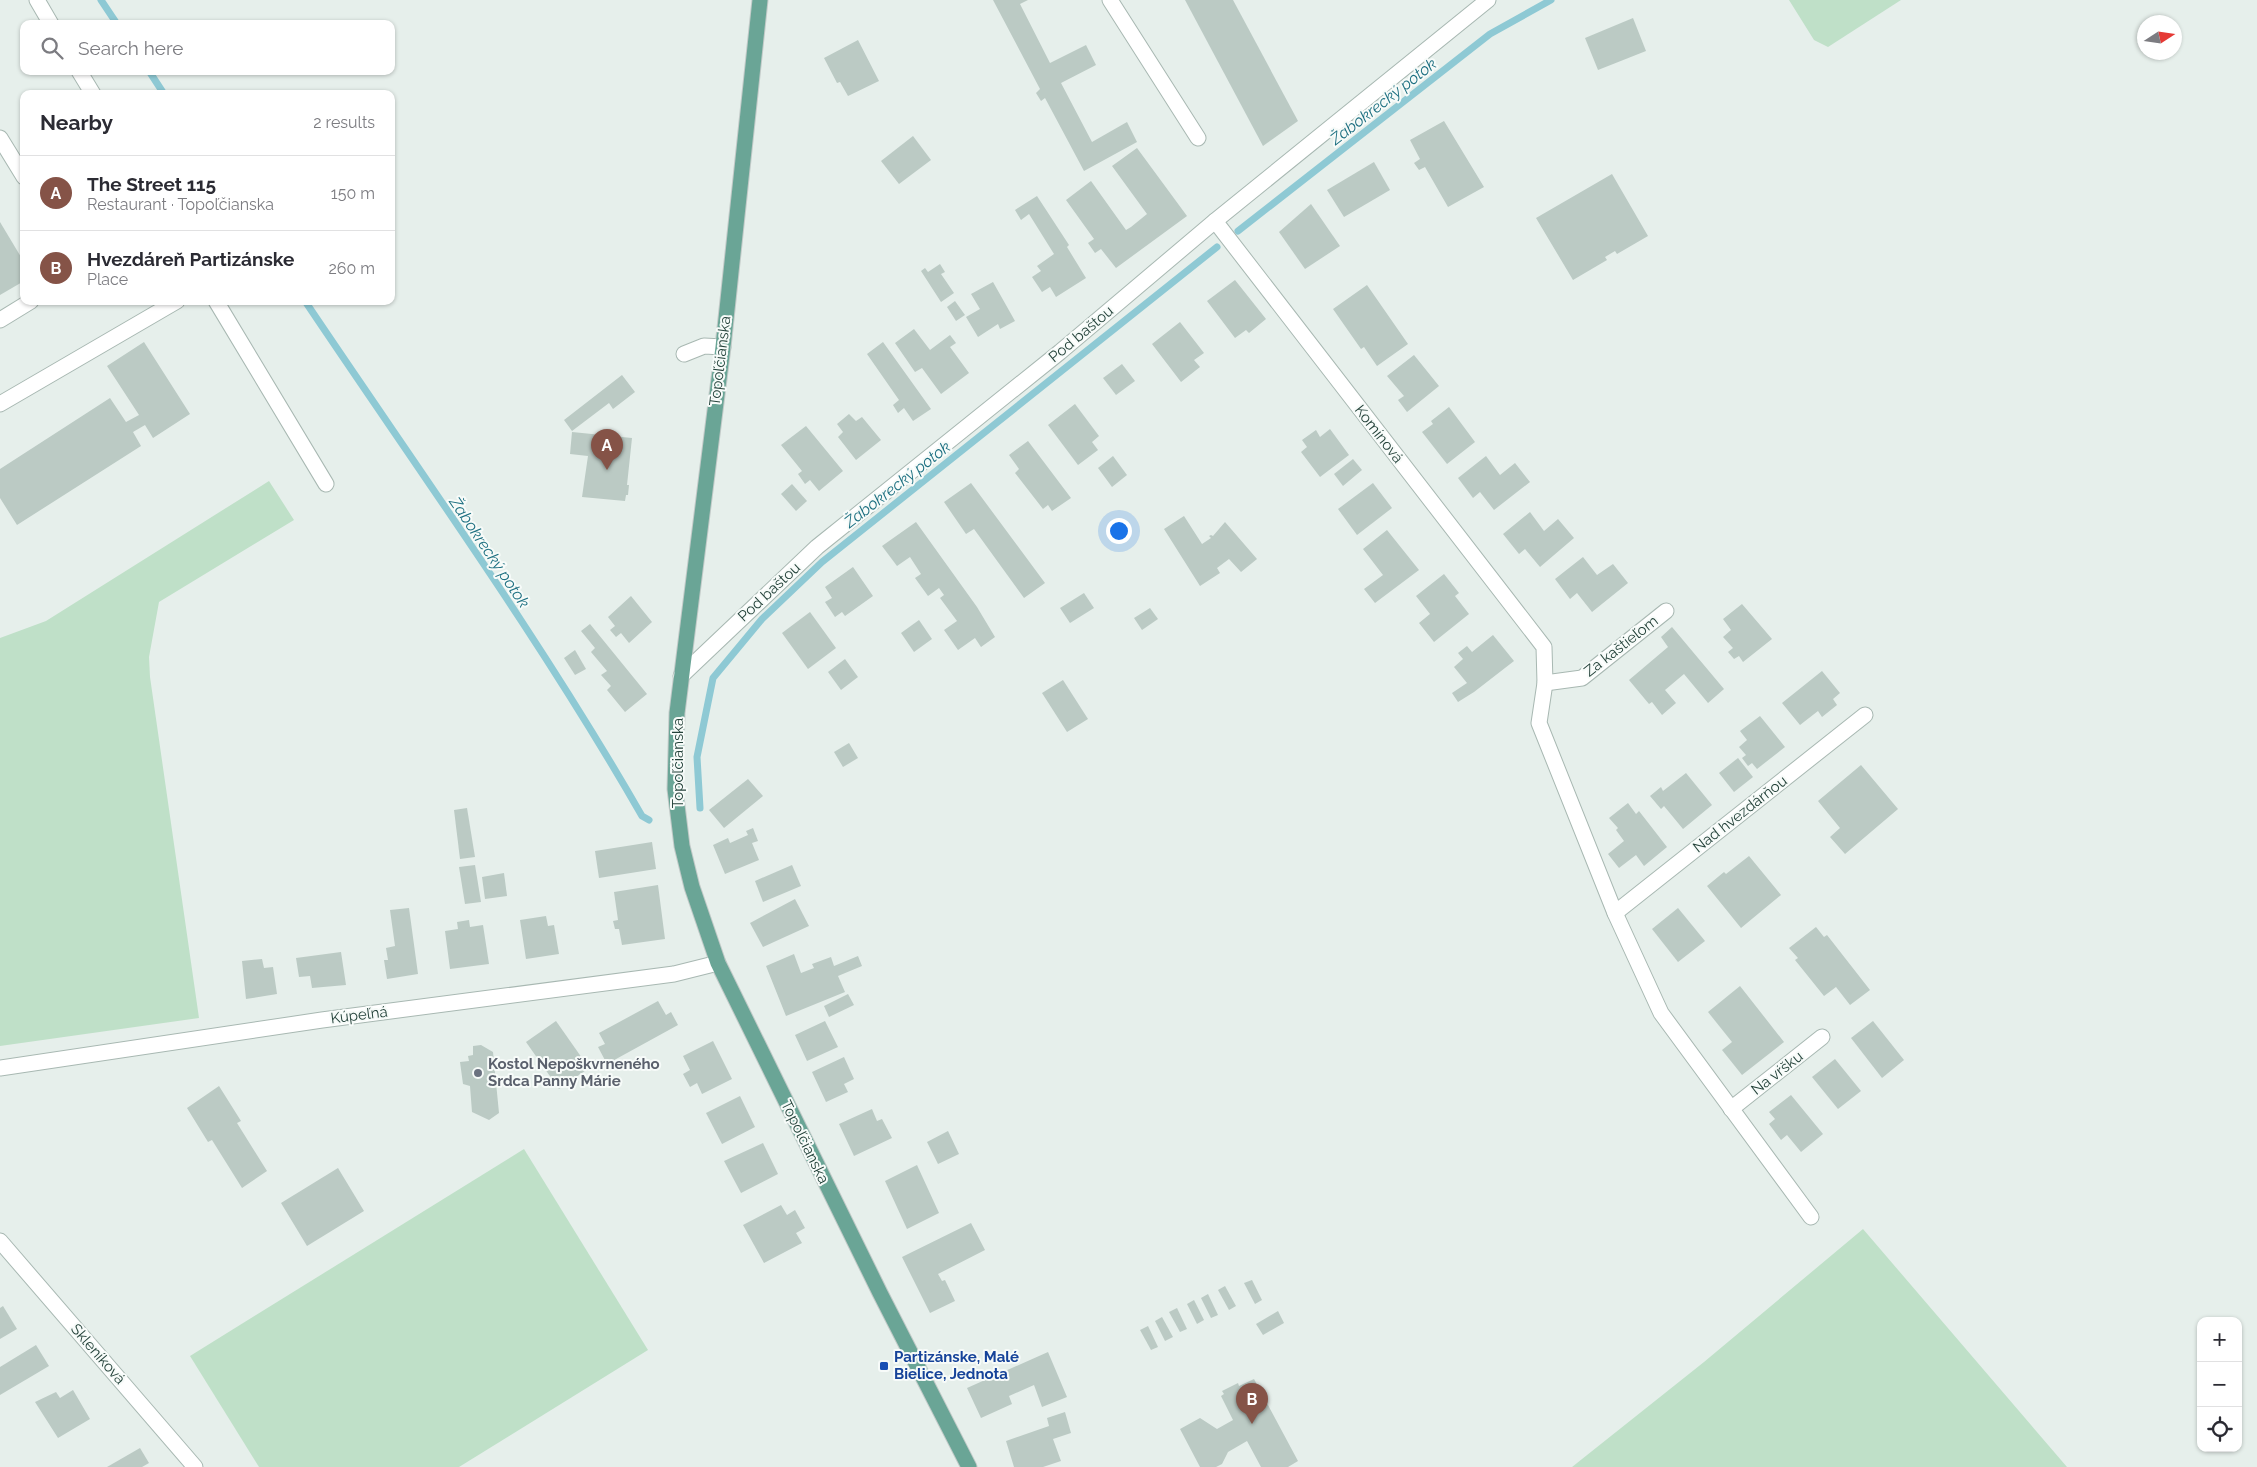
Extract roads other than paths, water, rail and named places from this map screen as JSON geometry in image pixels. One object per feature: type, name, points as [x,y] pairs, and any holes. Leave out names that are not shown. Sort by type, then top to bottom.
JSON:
[{"type":"main road","name":"Topoľčianska","points":[[760,0],[723,347],[681,676],[675,755],[675,789],[679,822],[692,887],[718,963],[875,1284],[969,1467]]},
{"type":"street","points":[[37,0],[49,20]]},
{"type":"street","points":[[1110,0],[1198,138]]},
{"type":"street","name":"Pod baštou","points":[[681,676],[817,547],[1060,352],[1215,221],[1488,0]]},
{"type":"street","points":[[82,75],[91,90]]},
{"type":"street","points":[[0,138],[20,170]]},
{"type":"street","name":"Komínová","points":[[1215,221],[1544,646],[1545,684]]},
{"type":"street","points":[[0,320],[25,305]]},
{"type":"street","points":[[0,404],[170,305]]},
{"type":"street","points":[[218,305],[326,484]]},
{"type":"street","points":[[684,354],[704,346],[723,347]]},
{"type":"street","name":"Za kaštieľom","points":[[1545,684],[1582,678],[1666,611]]},
{"type":"street","points":[[1545,684],[1539,723],[1615,913],[1661,1013],[1811,1217]]},
{"type":"street","name":"Nad hvezdárňou","points":[[1615,913],[1866,715]]},
{"type":"street","name":"Kúpeľná","points":[[0,1068],[322,1020],[674,974],[718,963]]},
{"type":"street","name":"Na vŕšku","points":[[1732,1109],[1822,1037]]},
{"type":"street","name":"Skleníková","points":[[0,1241],[196,1467]]},
{"type":"waterway","name":"Žabokrecký potok","points":[[101,0],[114,20]]},
{"type":"waterway","name":"Žabokrecký potok","points":[[1238,231],[1490,34],[1551,0]]},
{"type":"waterway","name":"Žabokrecký potok","points":[[152,75],[161,90]]},
{"type":"waterway","name":"Žabokrecký potok","points":[[700,808],[697,757],[713,678],[762,619],[822,562],[1217,247]]},
{"type":"waterway","name":"Žabokrecký potok","points":[[308,305],[521,620],[642,816],[649,820]]},
{"type":"place","name":"The Street 115","points":[[607,470]]},
{"type":"place","name":"Kostol Nepoškvrneného Srdca Panny Márie","points":[[478,1073]]},
{"type":"place","name":"Partizánske, Malé Bielice, Jednota","points":[[884,1366]]},
{"type":"place","name":"Hvezdáreň Partizánske","points":[[1252,1424]]}]
